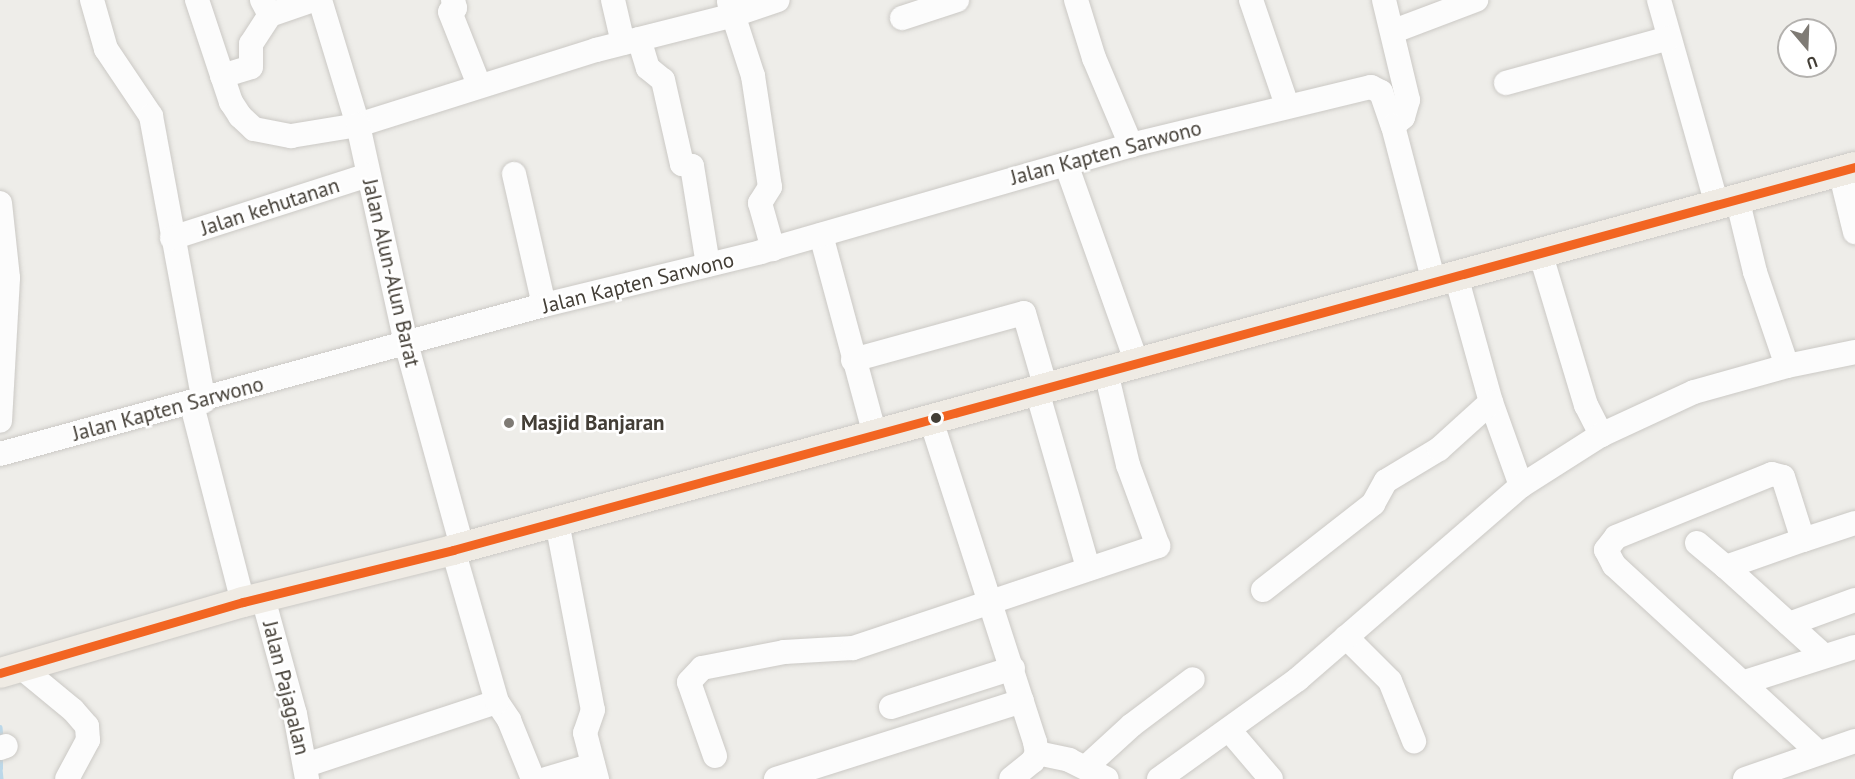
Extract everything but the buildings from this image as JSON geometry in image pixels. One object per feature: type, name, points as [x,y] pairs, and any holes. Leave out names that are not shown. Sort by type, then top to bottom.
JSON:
[{"type":"main road","points":[[10,671],[253,600],[557,522],[1444,280],[1726,200],[1847,169]]},
{"type":"street","name":"Jalan Pajagalan","points":[[92,0],[106,49],[151,116],[198,403],[253,600],[306,772]]},
{"type":"street","points":[[197,0],[231,102],[254,129],[291,136],[358,125],[479,84],[631,41],[731,8],[777,0]]},
{"type":"street","points":[[222,76],[251,67],[251,44],[266,8],[313,0]]},
{"type":"street","name":"Jalan Alun-Alun Barat","points":[[320,0],[358,125],[406,343],[497,702],[509,720],[532,779]]},
{"type":"street","points":[[453,0],[454,8],[450,12],[479,84]]},
{"type":"street","points":[[613,0],[631,41],[648,68],[663,78],[682,164],[692,166],[708,265]]},
{"type":"street","points":[[902,18],[957,0]]},
{"type":"street","points":[[1076,0],[1094,58],[1131,145]]},
{"type":"street","points":[[1251,0],[1281,107]]},
{"type":"street","points":[[1384,0],[1394,31],[1408,100],[1398,122],[1444,280],[1516,491]]},
{"type":"street","points":[[1394,31],[1476,0]]},
{"type":"street","points":[[1659,0],[1669,38],[1726,200],[1755,272],[1788,366]]},
{"type":"street","points":[[731,8],[753,76],[770,187],[760,203],[773,249]]},
{"type":"street","points":[[1506,82],[1669,38]]},
{"type":"street","name":"Jalan Kapten Sarwono","points":[[0,454],[198,403],[544,305],[821,236],[1131,145],[1281,107],[1375,87],[1381,92],[1398,122]]},
{"type":"street","points":[[1066,164],[1137,363]]},
{"type":"street","points":[[1847,169],[1855,232]]},
{"type":"street","points":[[514,174],[544,305]]},
{"type":"street","name":"Jalan kehutanan","points":[[172,238],[368,176]]},
{"type":"street","points":[[0,203],[8,278],[0,421]]},
{"type":"street","points":[[821,236],[875,435]]},
{"type":"street","points":[[1540,252],[1586,405],[1601,435]]},
{"type":"street","points":[[853,360],[1024,313],[1088,568]]},
{"type":"street","points":[[1159,779],[1230,731],[1346,637],[1516,491],[1601,435],[1694,392],[1788,366],[1855,352]]},
{"type":"street","points":[[715,756],[688,682],[702,668],[784,652],[853,648],[1158,546],[1128,465],[1106,372]]},
{"type":"street","points":[[1263,590],[1373,504],[1386,481],[1439,449],[1486,407]]},
{"type":"street","points":[[931,420],[992,601],[1037,753],[1034,761],[1011,779]]},
{"type":"street","points":[[1803,540],[1783,477],[1772,474],[1616,537],[1607,545],[1607,555],[1614,565],[1744,682],[1807,758]]},
{"type":"street","points":[[546,779],[595,772],[585,733],[593,710],[557,522]]},
{"type":"street","points":[[1726,567],[1855,523]]},
{"type":"street","points":[[1697,543],[1824,656]]},
{"type":"street","points":[[1789,624],[1855,600]]},
{"type":"street","points":[[1346,637],[1390,681],[1414,741]]},
{"type":"street","points":[[1744,682],[1855,647]]},
{"type":"street","points":[[891,707],[1013,668]]},
{"type":"street","points":[[10,671],[73,710],[87,726],[88,740],[67,779]]},
{"type":"street","points":[[1037,753],[1096,773],[1132,725],[1192,679]]},
{"type":"street","points":[[776,779],[1022,701]]},
{"type":"street","points":[[306,772],[497,702]]},
{"type":"street","points":[[1230,731],[1271,779]]},
{"type":"street","points":[[1756,777],[1855,741]]},
{"type":"waterway","points":[[0,727],[1,739]]},
{"type":"waterway","points":[[0,756],[0,768]]},
{"type":"waterway","points":[[0,769],[1,779]]},
{"type":"transit line","points":[[0,673],[243,602],[453,550],[1855,167]]},
{"type":"place","name":"Masjid Banjaran","points":[[509,423]]}]
